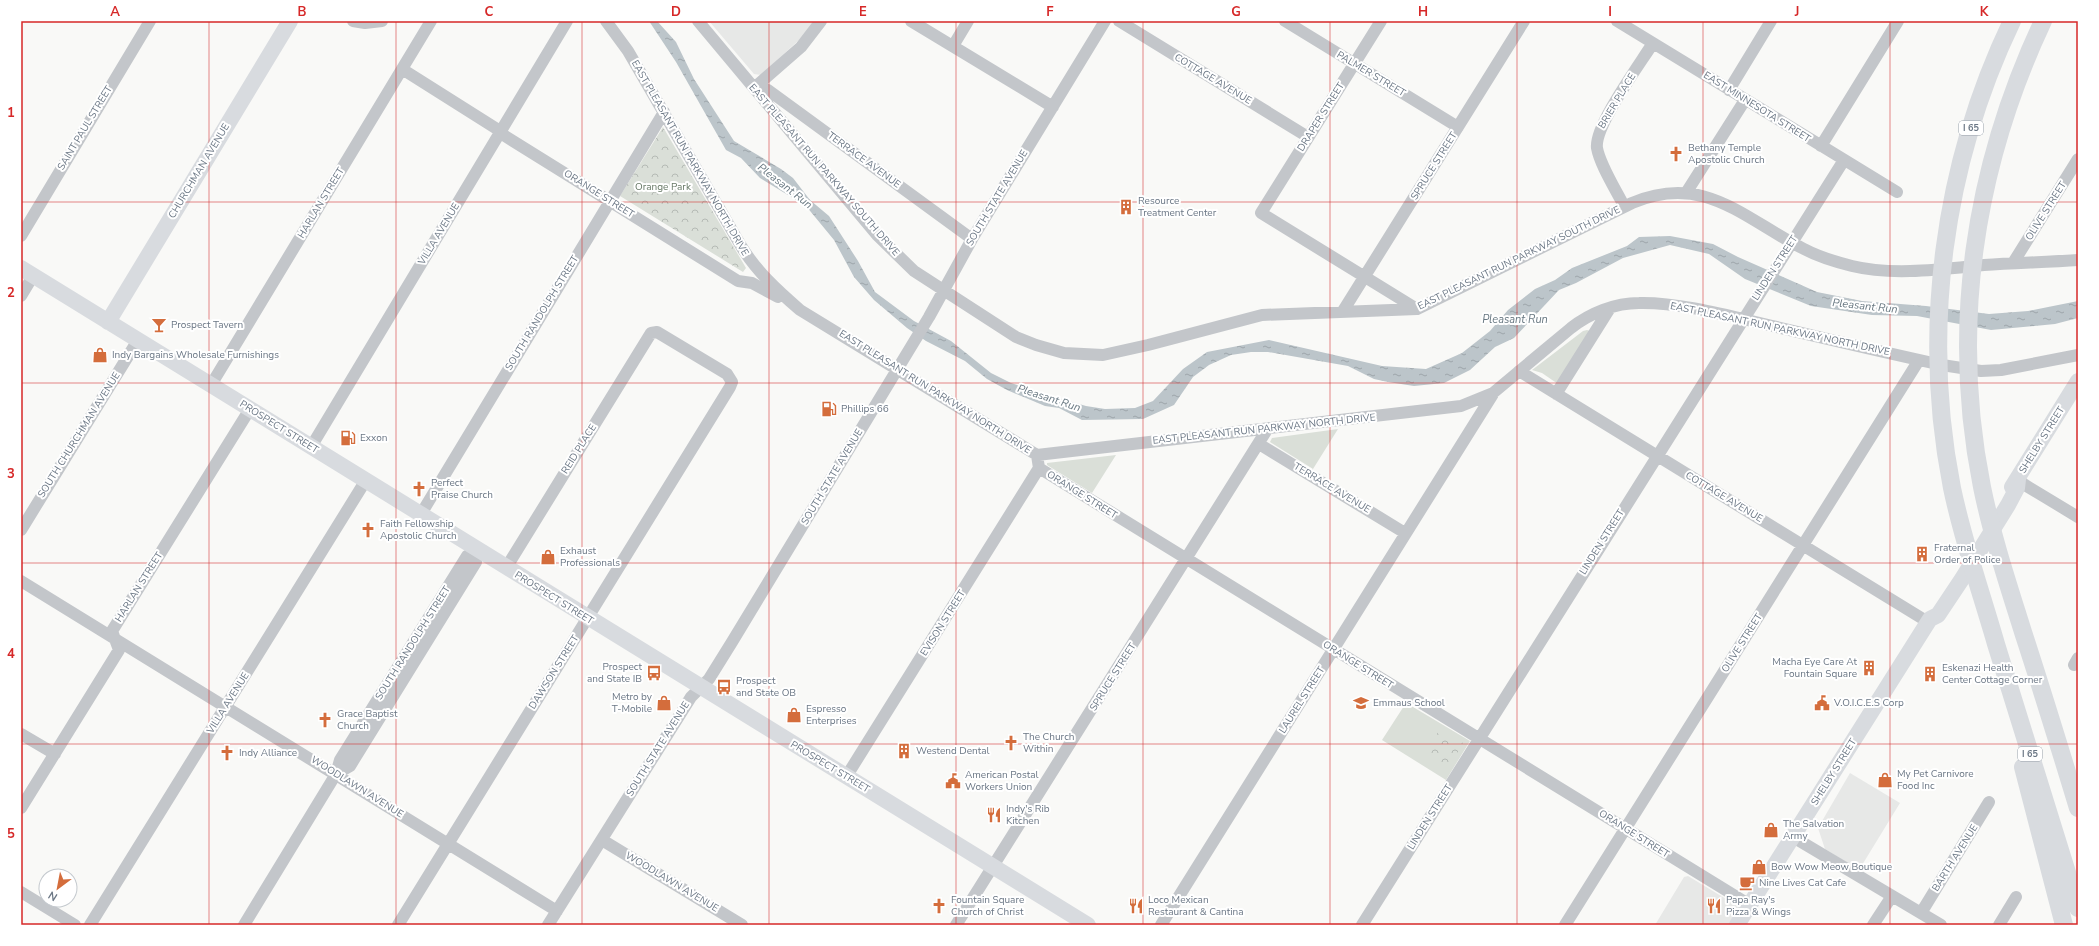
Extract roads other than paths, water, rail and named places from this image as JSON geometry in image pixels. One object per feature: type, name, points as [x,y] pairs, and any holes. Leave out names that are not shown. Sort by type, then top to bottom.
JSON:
[{"type":"highway","name":"I 65","points":[[2012,21],[1981,94],[1957,176],[1946,239],[1939,312],[1941,396],[1944,435],[1957,509],[1995,640],[2078,908]]},
{"type":"highway","points":[[2043,21],[2019,76],[2000,132],[1983,194],[1975,238],[1970,301],[1970,400],[1980,474],[1989,518],[2003,569],[2078,808]]},
{"type":"highway","points":[[1995,640],[2030,799],[2064,925]]},
{"type":"main road","name":"CHURCHMAN AVENUE","points":[[108,322],[290,21]]},
{"type":"main road","name":"PROSPECT STREET","points":[[27,272],[421,514],[587,619],[1088,925]]},
{"type":"main road","name":"SHELBY STREET","points":[[1737,925],[1929,620],[1933,607],[1952,575],[1993,511],[2018,479],[2078,381]]},
{"type":"street","name":"SAINT PAUL STREET","points":[[21,236],[150,21]]},
{"type":"street","points":[[353,21],[365,23],[382,21]]},
{"type":"street","name":"HARLAN STREET","points":[[211,385],[431,21]]},
{"type":"street","name":"VILLA AVENUE","points":[[311,447],[567,21]]},
{"type":"street","name":"EAST PLEASANT RUN PARKWAY NORTH DRIVE","points":[[606,21],[628,51],[747,256],[777,290],[800,310],[1038,455],[1449,408],[1472,403],[1493,393],[1574,325],[1595,313],[1610,308],[1638,303],[1661,304],[1743,319],[1957,368],[1994,371],[2078,354]]},
{"type":"street","name":"EAST PLEASANT RUN PARKWAY SOUTH DRIVE","points":[[698,21],[890,249],[907,265],[1020,339],[1052,350],[1080,355],[1115,353],[1262,315],[1417,309],[1624,206],[1651,196],[1672,193],[1686,193],[1715,199],[1792,242],[1827,259],[1871,269],[1942,269],[2078,260]]},
{"type":"street","points":[[754,88],[800,47],[821,21]]},
{"type":"street","points":[[911,21],[1053,107]]},
{"type":"street","points":[[953,46],[968,21]]},
{"type":"street","name":"SOUTH STATE AVENUE","points":[[548,925],[690,697],[709,679],[724,655],[898,369],[929,317],[972,239],[1105,21]]},
{"type":"street","name":"COTTAGE AVENUE","points":[[1119,21],[1308,137]]},
{"type":"street","name":"PALMER STREET","points":[[1285,21],[1458,127]]},
{"type":"street","name":"DRAPER STREET","points":[[1365,276],[1261,213],[1381,21]]},
{"type":"street","name":"SPRUCE STREET","points":[[1343,311],[1524,21]]},
{"type":"street","name":"EAST MINNESOTA STREET","points":[[1617,21],[1635,26],[1653,43],[1897,192]]},
{"type":"street","points":[[1729,90],[1771,21]]},
{"type":"street","points":[[1821,146],[1898,21]]},
{"type":"street","name":"BRIER PLACE","points":[[1624,206],[1600,156],[1597,141],[1603,123],[1653,43]]},
{"type":"street","name":"ORANGE STREET","points":[[402,69],[505,136],[738,281],[752,283],[800,310]]},
{"type":"street","name":"TERRACE AVENUE","points":[[754,88],[768,90],[972,239]]},
{"type":"street","points":[[1686,193],[1745,100]]},
{"type":"street","name":"SOUTH RANDOLPH STREET","points":[[421,514],[664,112]]},
{"type":"street","name":"OLIVE STREET","points":[[2013,264],[2078,159]]},
{"type":"street","name":"LINDEN STREET","points":[[1362,925],[1656,456],[1844,160]]},
{"type":"street","points":[[21,296],[27,272]]},
{"type":"street","points":[[1365,276],[1417,309]]},
{"type":"street","points":[[1556,394],[1610,308]]},
{"type":"street","name":"DAWSON STREET","points":[[398,925],[730,387],[732,382],[729,377],[658,332],[654,332]]},
{"type":"street","name":"REID PLACE","points":[[506,568],[649,335],[654,332]]},
{"type":"street","name":"SOUTH CHURCHMAN AVENUE","points":[[21,530],[138,340]]},
{"type":"street","name":"OLIVE STREET","points":[[1565,925],[1919,360]]},
{"type":"street","name":"COTTAGE AVENUE","points":[[1519,371],[1656,456],[1929,620]]},
{"type":"street","name":"LAUREL STREET","points":[[1161,925],[1493,393]]},
{"type":"street","name":"HARLAN STREET","points":[[21,808],[119,650],[112,630],[250,409]]},
{"type":"street","name":"SPRUCE STREET","points":[[956,925],[1268,428]]},
{"type":"street","name":"TERRACE AVENUE","points":[[1259,444],[1405,533]]},
{"type":"street","name":"ORANGE STREET","points":[[1038,455],[1039,468],[1750,905]]},
{"type":"street","name":"EVISON STREET","points":[[846,777],[1039,468]]},
{"type":"street","points":[[2018,479],[2025,485],[2078,517]]},
{"type":"street","name":"VILLA AVENUE","points":[[90,925],[366,480]]},
{"type":"street","name":"SOUTH RANDOLPH STREET","points":[[244,925],[336,774],[340,760],[467,556],[477,550]]},
{"type":"street","name":"WOODLAWN AVENUE","points":[[21,581],[557,911]]},
{"type":"street","points":[[21,734],[55,754]]},
{"type":"street","name":"BARTH AVENUE","points":[[1921,913],[1989,802]]},
{"type":"street","points":[[1793,837],[1940,925]]},
{"type":"street","name":"WOODLAWN AVENUE","points":[[602,840],[742,925]]},
{"type":"street","points":[[21,892],[75,925]]},
{"type":"street","points":[[1873,925],[1892,896]]},
{"type":"street","points":[[1999,925],[2016,897]]},
{"type":"water","name":"Pleasant Run","points":[[649,21],[657,21],[676,42],[694,79],[734,141],[781,169],[793,178],[810,200],[829,216],[858,261],[875,292],[914,321],[951,341],[991,373],[1011,383],[1086,406],[1105,409],[1135,408],[1153,401],[1183,369],[1207,352],[1269,340],[1382,366],[1426,369],[1462,353],[1490,331],[1508,310],[1535,289],[1555,280],[1572,268],[1627,246],[1639,237],[1670,236],[1713,244],[1738,257],[1817,292],[1862,301],[1926,306],[1989,314],[2028,311],[2078,301],[2078,318],[2055,324],[1991,330],[1917,316],[1872,315],[1811,306],[1745,279],[1709,254],[1670,245],[1623,258],[1576,283],[1559,290],[1514,338],[1495,347],[1470,370],[1444,383],[1414,386],[1388,382],[1374,379],[1348,366],[1268,352],[1251,352],[1231,355],[1209,365],[1193,377],[1174,405],[1143,419],[1082,420],[1059,408],[1045,406],[1007,390],[987,379],[965,361],[926,341],[907,328],[874,300],[854,277],[834,240],[806,206],[760,178],[741,158],[726,150],[676,62]]},
{"type":"place","name":"Bethany Temple Apostolic Church","points":[[1676,154]]},
{"type":"place","name":"Resource Treatment Center","points":[[1126,207]]},
{"type":"place","name":"Prospect Tavern","points":[[159,325]]},
{"type":"place","name":"Indy Bargains Wholesale Furnishings","points":[[100,355]]},
{"type":"place","name":"Phillips 66","points":[[829,409]]},
{"type":"place","name":"Exxon","points":[[348,438]]},
{"type":"place","name":"Perfect Praise Church","points":[[419,489]]},
{"type":"place","name":"Faith Fellowship Apostolic Church","points":[[368,530]]},
{"type":"place","name":"Fraternal Order of Police","points":[[1922,554]]},
{"type":"place","name":"Exhaust Professionals","points":[[548,557]]},
{"type":"place","name":"Macha Eye Care At Fountain Square","points":[[1869,668]]},
{"type":"place","name":"Prospect and State IB","points":[[654,673]]},
{"type":"place","name":"Eskenazi Health Center Cottage Corner","points":[[1930,674]]},
{"type":"place","name":"Prospect and State OB","points":[[724,687]]},
{"type":"place","name":"Metro by T-Mobile","points":[[664,703]]},
{"type":"place","name":"Emmaus School","points":[[1361,703]]},
{"type":"place","name":"V.O.I.C.E.S Corp","points":[[1822,703]]},
{"type":"place","name":"Espresso Enterprises","points":[[794,715]]},
{"type":"place","name":"Grace Baptist Church","points":[[325,720]]},
{"type":"place","name":"The Church Within","points":[[1011,743]]},
{"type":"place","name":"Westend Dental","points":[[904,751]]},
{"type":"place","name":"Indy Alliance","points":[[227,753]]},
{"type":"place","name":"My Pet Carnivore Food Inc","points":[[1885,780]]},
{"type":"place","name":"American Postal Workers Union","points":[[953,781]]},
{"type":"place","name":"Indy's Rib Kitchen","points":[[994,815]]},
{"type":"place","name":"The Salvation Army","points":[[1771,830]]},
{"type":"place","name":"Bow Wow Meow Boutique","points":[[1759,867]]},
{"type":"place","name":"Nine Lives Cat Cafe","points":[[1747,883]]},
{"type":"place","name":"Fountain Square Church of Christ","points":[[939,906]]},
{"type":"place","name":"Loco Mexican Restaurant & Cantina","points":[[1136,906]]},
{"type":"place","name":"Papa Ray's Pizza & Wings","points":[[1714,906]]},
{"type":"park label","name":"Orange Park","points":[[663,187]]}]
